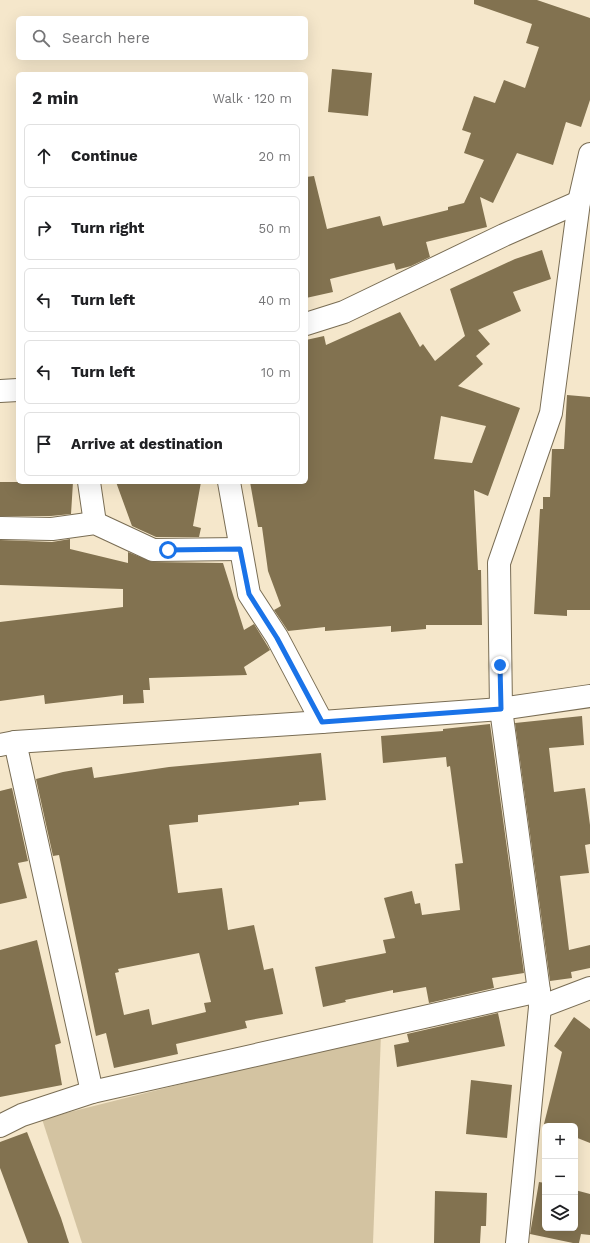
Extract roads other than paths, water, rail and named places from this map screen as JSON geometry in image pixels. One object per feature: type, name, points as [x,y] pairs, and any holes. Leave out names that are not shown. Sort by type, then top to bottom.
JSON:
[{"type":"street","points":[[517,1243],[539,999],[501,709],[498,563],[551,413],[579,202],[590,154]]},
{"type":"street","points":[[308,323],[344,312],[504,235],[579,202]]},
{"type":"street","points":[[0,391],[16,390]]},
{"type":"street","points":[[89,484],[95,523]]},
{"type":"street","points":[[229,484],[249,594],[277,638],[322,722]]},
{"type":"street","points":[[1,528],[52,529],[95,523],[153,550],[240,549]]},
{"type":"street","points":[[92,1092],[8,743],[501,709],[590,696]]},
{"type":"street","points":[[0,1126],[22,1115],[92,1092],[590,988]]}]
